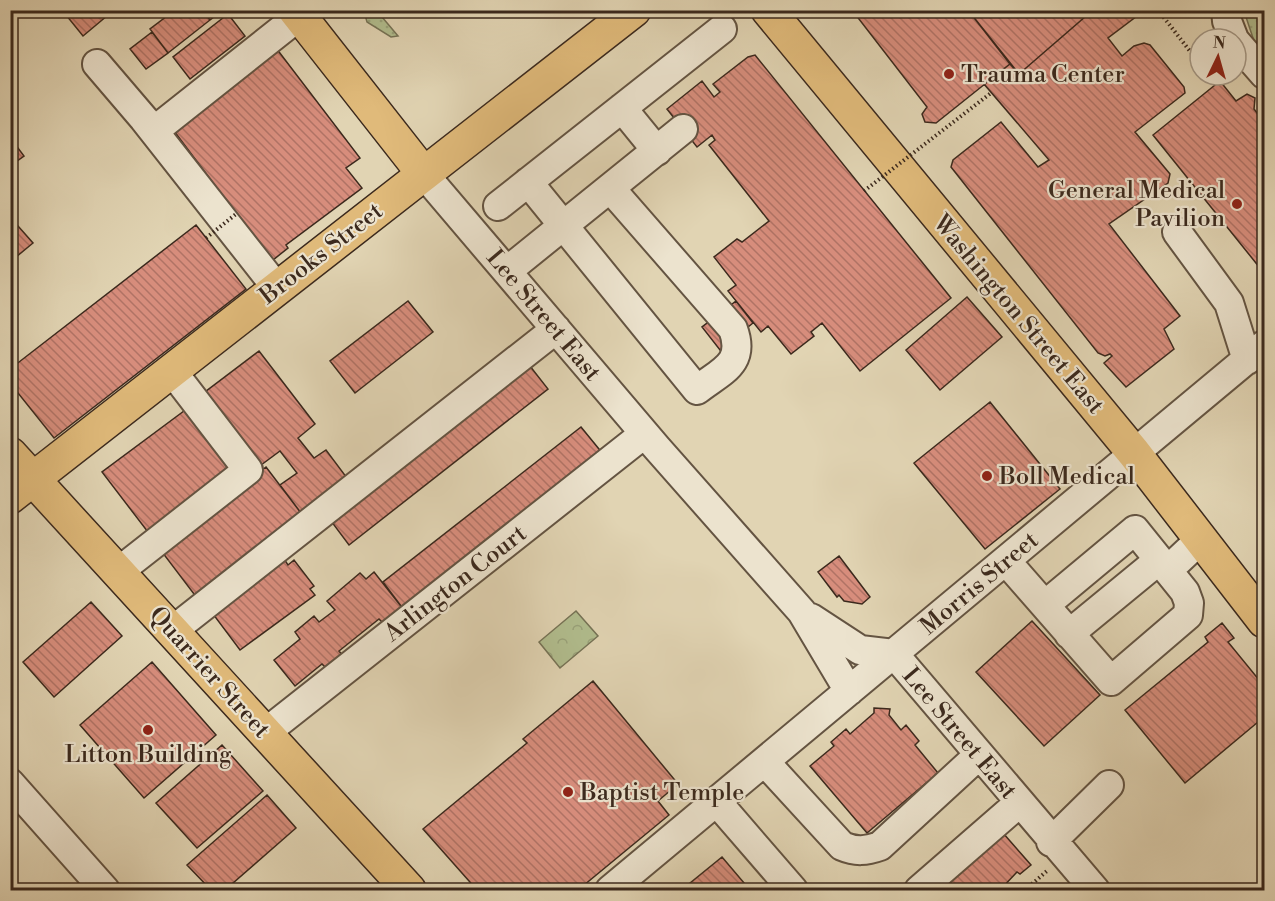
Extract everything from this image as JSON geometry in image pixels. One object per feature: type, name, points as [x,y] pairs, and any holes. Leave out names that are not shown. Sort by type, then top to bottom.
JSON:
[{"type":"main road","name":"Washington Street East","points":[[768,10],[1134,453],[1264,621]]},
{"type":"main road","name":"Brooks Street","points":[[22,489],[632,11]]},
{"type":"main road","name":"Lee Street East","points":[[297,13],[423,174]]},
{"type":"main road","name":"Quarrier Street","points":[[10,454],[22,489],[118,572],[409,891]]},
{"type":"street","points":[[1226,10],[1230,27]]},
{"type":"street","points":[[154,131],[297,13]]},
{"type":"street","points":[[498,206],[722,29]]},
{"type":"street","points":[[1248,55],[1264,74]]},
{"type":"street","points":[[97,64],[154,131],[277,288]]},
{"type":"street","points":[[622,108],[657,151]]},
{"type":"street","points":[[507,271],[683,129]]},
{"type":"street","name":"Lee Street East","points":[[423,174],[644,434],[802,612],[849,691]]},
{"type":"street","points":[[528,182],[697,390],[734,362],[738,343],[733,329],[610,188]]},
{"type":"street","points":[[1177,232],[1229,303],[1256,352]]},
{"type":"street","points":[[172,631],[556,329]]},
{"type":"street","name":"Morris Street","points":[[610,891],[1256,352]]},
{"type":"street","points":[[118,572],[248,470],[172,371]]},
{"type":"street","name":"Arlington Court","points":[[265,734],[644,434]]},
{"type":"street","points":[[1006,561],[1111,681],[1188,615],[1189,603],[1185,592],[1134,530],[1045,605]]},
{"type":"street","points":[[1070,634],[1201,539]]},
{"type":"street","name":"Lee Street East","points":[[802,612],[860,650],[894,654],[1051,842],[1095,891]]},
{"type":"street","points":[[765,762],[842,846],[853,851],[867,851],[880,846],[978,755]]},
{"type":"street","points":[[10,783],[105,891]]},
{"type":"street","points":[[1051,842],[1109,785]]},
{"type":"street","points":[[717,802],[793,891]]},
{"type":"street","points":[[919,891],[1019,803]]},
{"type":"path","points":[[1158,10],[1188,49]]},
{"type":"path","points":[[864,192],[991,93]]},
{"type":"path","points":[[206,238],[237,214]]},
{"type":"green space","points":[[364,11],[377,11],[398,36],[391,37],[367,22]]},
{"type":"green space","points":[[1244,11],[1250,11],[1264,23],[1264,60],[1258,53]]},
{"type":"green space","points":[[576,611],[598,636],[560,668],[539,642]]},
{"type":"building","points":[[62,10],[114,10],[83,36]]},
{"type":"building","points":[[175,10],[202,10],[210,20],[168,53],[150,29]]},
{"type":"building","points":[[202,10],[223,10],[210,20]]},
{"type":"building","name":"Trauma Center","points":[[852,10],[968,10],[1010,64],[936,123],[925,122],[922,114],[927,107]]},
{"type":"building","points":[[968,10],[1093,10],[1019,74]]},
{"type":"building","points":[[1093,10],[1145,10],[1108,38],[1122,56],[1134,46],[1144,43],[1150,45],[1184,87],[1185,93],[1135,132],[1170,174],[1168,183],[1109,224],[1180,316],[1164,329],[1174,349],[1126,387],[1104,363],[1112,356],[1098,353],[951,167],[953,160],[1001,122],[1038,167],[1049,160],[984,84],[1010,64],[1019,74]]},
{"type":"building","points":[[228,14],[245,36],[190,79],[173,57]]},
{"type":"building","points":[[152,32],[168,53],[146,69],[130,49]]},
{"type":"building","points":[[273,44],[360,158],[346,168],[362,188],[286,245],[288,248],[268,264],[252,235],[171,127]]},
{"type":"building","points":[[755,55],[951,298],[860,371],[822,323],[811,332],[814,336],[791,354],[768,326],[761,332],[728,291],[736,285],[714,257],[737,239],[742,242],[769,221],[709,145],[715,140],[712,135],[697,147],[667,109],[702,81],[714,97],[720,92],[713,84],[748,57]]},
{"type":"building","name":"General Medical Pavilion","points":[[1213,87],[1225,87],[1236,101],[1247,94],[1255,98],[1254,109],[1264,122],[1264,273],[1153,135]]},
{"type":"building","points":[[12,140],[24,156],[10,166],[10,142]]},
{"type":"building","points":[[10,217],[33,243],[10,262]]},
{"type":"building","points":[[196,225],[246,289],[54,438],[10,383],[10,369]]},
{"type":"building","points":[[967,297],[1002,337],[940,390],[906,350]]},
{"type":"building","points":[[408,301],[433,332],[355,393],[330,361]]},
{"type":"building","points":[[736,301],[753,323],[720,350],[702,327]]},
{"type":"building","points":[[259,351],[315,424],[298,438],[314,458],[326,450],[350,482],[304,517],[280,485],[297,473],[280,451],[257,468],[201,395]]},
{"type":"building","points":[[526,361],[548,389],[349,545],[328,517]]},
{"type":"building","name":"Boll Medical","points":[[990,402],[1060,489],[985,549],[914,463]]},
{"type":"building","points":[[188,408],[236,472],[151,536],[102,472]]},
{"type":"building","points":[[581,427],[603,454],[404,610],[383,582]]},
{"type":"building","points":[[266,467],[304,517],[197,598],[159,548]]},
{"type":"building","points":[[282,556],[288,565],[294,560],[314,586],[310,589],[315,595],[240,650],[210,610]]},
{"type":"building","points":[[839,556],[870,597],[862,604],[844,601],[839,595],[837,597],[818,572]]},
{"type":"building","points":[[374,572],[404,610],[385,625],[379,619],[339,651],[345,658],[329,671],[322,664],[295,686],[274,660],[300,639],[295,632],[314,616],[319,622],[335,610],[327,601],[360,573],[366,579]]},
{"type":"building","points":[[91,602],[122,636],[54,697],[23,662]]},
{"type":"building","points":[[1032,621],[1100,695],[1044,746],[976,672]]},
{"type":"building","points":[[1222,623],[1234,638],[1228,642],[1264,686],[1264,717],[1185,783],[1125,710],[1208,642],[1205,637]]},
{"type":"building","name":"Litton Building","points":[[152,662],[216,735],[144,798],[80,725]]},
{"type":"building","name":"Baptist Temple","points":[[593,681],[678,784],[658,801],[669,815],[578,890],[477,890],[423,829],[527,743],[523,739]]},
{"type":"building","points":[[874,708],[890,709],[889,715],[901,730],[906,725],[919,741],[915,745],[938,773],[867,833],[810,766],[834,746],[831,742],[846,729],[850,734],[874,713]]},
{"type":"building","points":[[222,745],[263,791],[197,848],[156,803]]},
{"type":"building","points":[[267,795],[296,828],[225,890],[211,890],[187,865]]},
{"type":"building","points":[[1003,833],[1031,865],[1020,874],[1017,872],[1000,890],[937,890]]},
{"type":"building","points":[[722,857],[750,890],[687,890],[684,888]]},
{"type":"place","name":"Trauma Center","points":[[949,74]]},
{"type":"place","name":"General Medical Pavilion","points":[[1237,204]]},
{"type":"place","name":"Boll Medical","points":[[987,476]]},
{"type":"place","name":"Litton Building","points":[[148,730]]},
{"type":"place","name":"Baptist Temple","points":[[568,792]]}]
